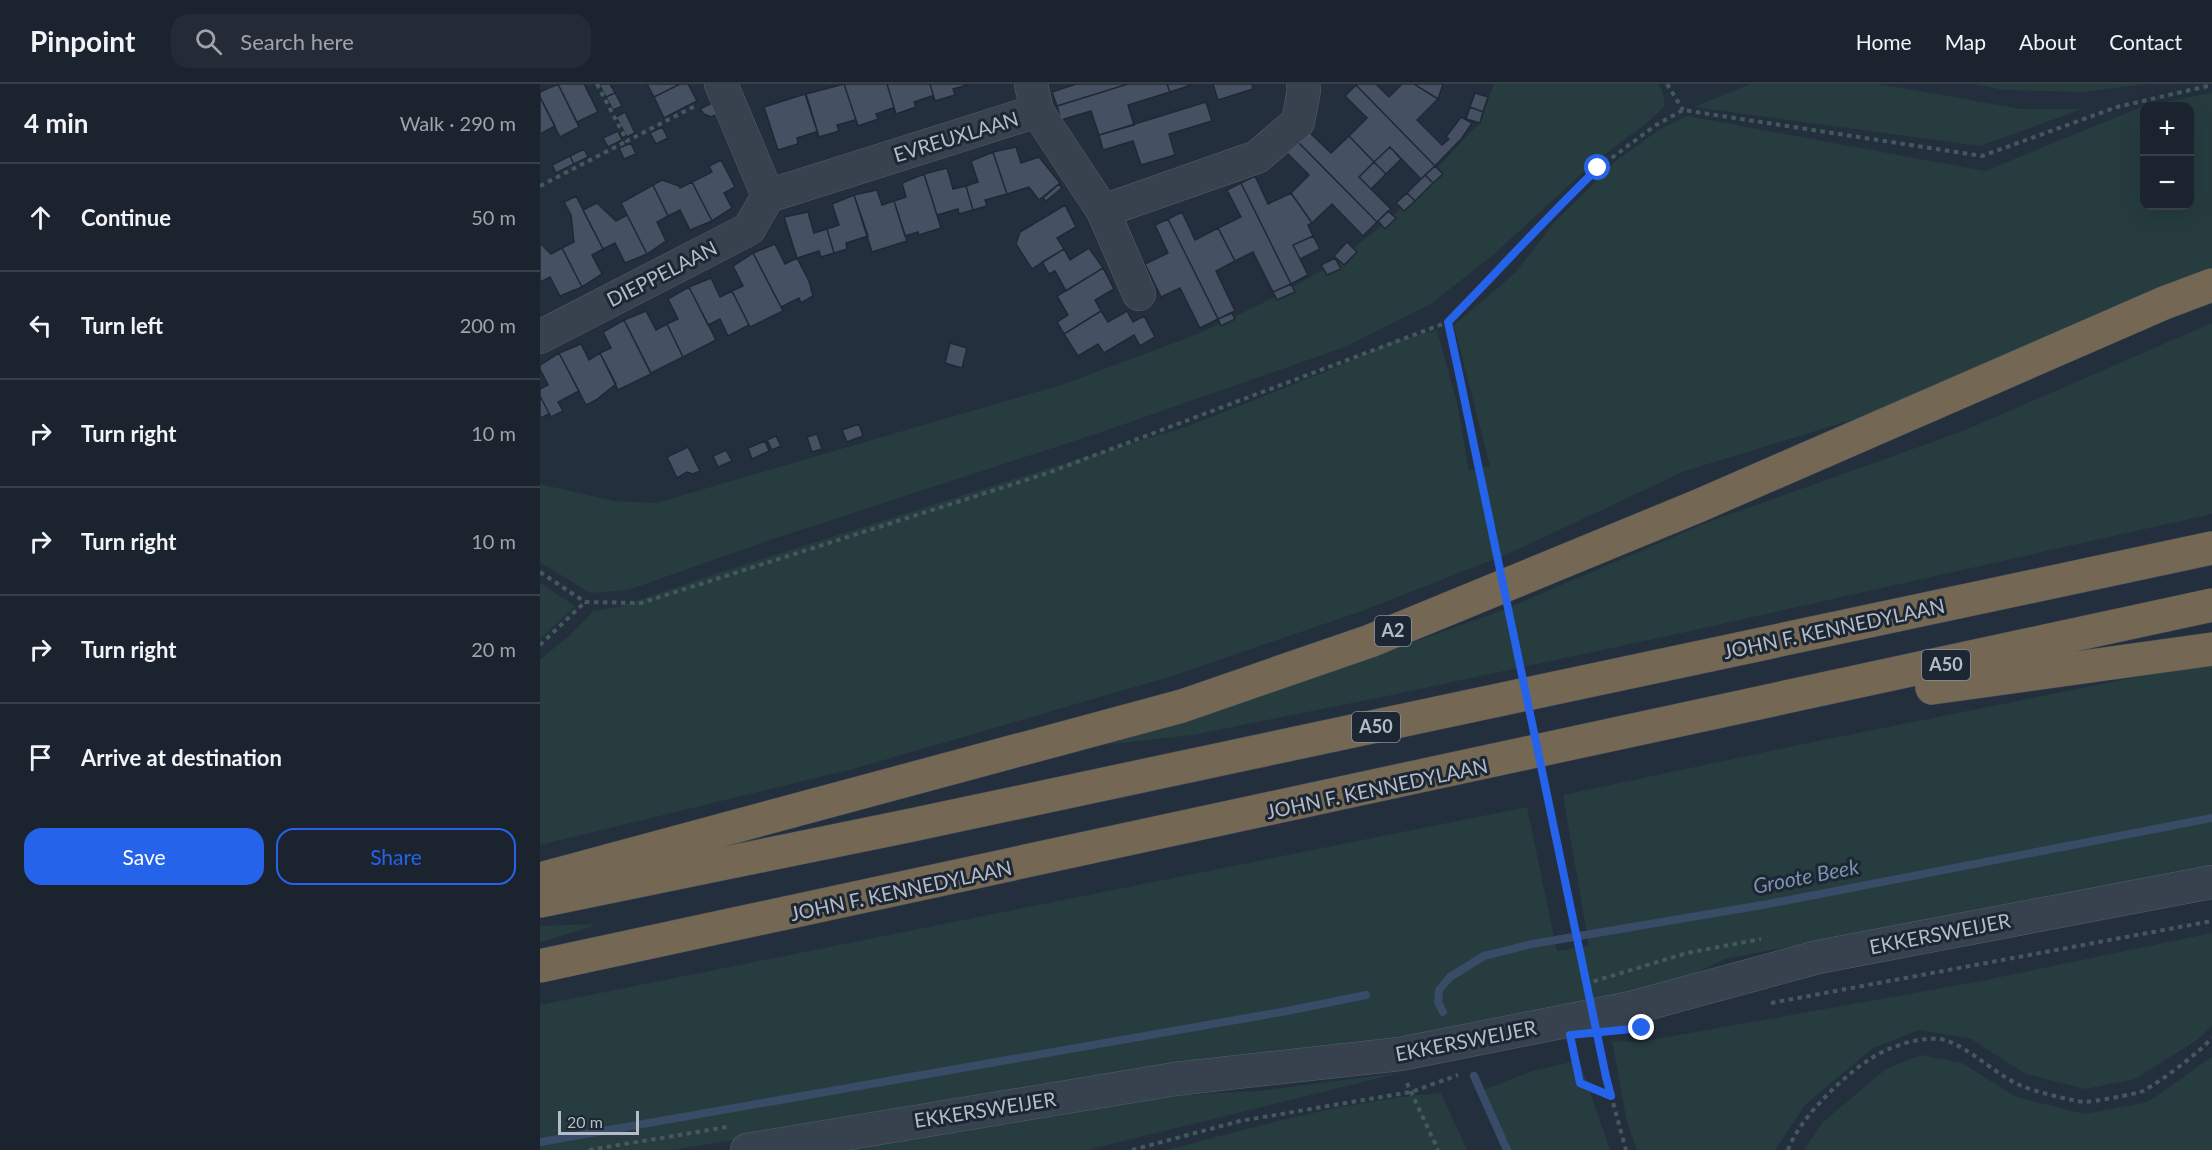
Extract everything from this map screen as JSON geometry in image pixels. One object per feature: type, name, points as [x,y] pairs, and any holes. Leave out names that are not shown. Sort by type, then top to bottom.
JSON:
[{"type":"highway","name":"A2","points":[[540,879],[1182,706],[1370,641],[1698,506],[2164,303],[2212,285]]},
{"type":"highway","name":"JOHN F. KENNEDYLAAN","points":[[540,901],[908,826],[2212,548]]},
{"type":"highway","name":"JOHN F. KENNEDYLAAN","points":[[540,966],[873,897],[1681,723],[2212,605]]},
{"type":"highway","name":"A50","points":[[1681,723],[2212,649]]},
{"type":"street","points":[[1103,211],[1257,157],[1299,122],[1303,84]]},
{"type":"street","points":[[723,88],[768,196]]},
{"type":"street","name":"EVREUXLAAN","points":[[768,196],[1034,97],[1103,211],[1139,294]]},
{"type":"street","name":"DIEPPELAAN","points":[[540,337],[749,229],[768,196]]},
{"type":"street","name":"EKKERSWEIJER","points":[[747,1150],[1174,1079],[1404,1072],[1818,957],[2212,882]]},
{"type":"path","points":[[597,84],[627,141]]},
{"type":"path","points":[[1667,84],[1683,110]]},
{"type":"path","points":[[540,572],[585,602],[641,603],[1046,474],[1448,322],[1549,215],[1598,168],[1656,125],[1683,110],[1982,156],[2117,107],[2212,86]]},
{"type":"path","points":[[540,186],[723,88]]},
{"type":"path","points":[[1448,322],[1606,1077],[1626,1150]]},
{"type":"path","points":[[540,645],[585,602]]},
{"type":"path","points":[[1770,1004],[2212,921]]},
{"type":"path","points":[[1590,1033],[1601,1032]]},
{"type":"path","points":[[1788,1150],[1793,1137],[1809,1114],[1841,1083],[1870,1059],[1917,1039],[1946,1040],[2022,1086],[2085,1102],[2141,1092],[2201,1050],[2212,1038]]},
{"type":"path","points":[[1572,1044],[1580,1083],[1611,1096]]},
{"type":"path","points":[[1132,1150],[1240,1121],[1404,1072],[1438,1150]]},
{"type":"green space","points":[[1494,84],[1657,84],[1662,90],[1665,106],[1648,122],[1593,163],[1493,255],[1432,303],[1345,347],[1096,434],[773,539],[628,590],[590,593],[540,562],[540,484],[614,501],[656,503],[1064,384],[1198,334],[1269,300],[1337,262],[1393,216],[1479,123]]},
{"type":"green space","points":[[1750,84],[1879,84],[2021,109],[2082,109],[1980,146],[1694,107]]},
{"type":"green space","points":[[1975,84],[2145,84],[2085,92],[2003,90]]},
{"type":"green space","points":[[2212,93],[2212,270],[1871,414],[1685,471],[1510,553],[1362,611],[1169,677],[853,769],[540,845],[540,660],[570,635],[593,611],[618,607],[1052,467],[1186,427],[1325,372],[1391,342],[1437,330],[1457,403],[1469,471],[1490,466],[1454,325],[1515,273],[1554,223],[1617,160],[1659,130],[1687,116],[1985,171],[2140,108],[2140,210],[2194,210],[2194,102],[2165,102]]},
{"type":"green space","points":[[2212,323],[2212,514],[1677,634],[1387,696],[1193,735],[1104,745],[1381,654],[1503,610],[1706,523],[1963,431]]},
{"type":"green space","points":[[540,583],[575,606],[540,639]]},
{"type":"green space","points":[[2212,662],[2212,867],[1725,959],[1668,987],[1460,1032],[1198,1062],[673,1150],[540,1150],[540,1005],[1527,807],[1557,951],[1589,946],[1563,795]]},
{"type":"green space","points":[[594,924],[591,927],[540,942],[540,926]]},
{"type":"green space","points":[[2212,933],[2212,1026],[2197,1040],[2135,1079],[2085,1089],[2026,1074],[1971,1039],[1919,1030],[1873,1048],[1805,1105],[1775,1150],[1637,1150],[1627,1122],[1612,1041],[1639,1042],[1976,982]]},
{"type":"green space","points":[[1921,1055],[1962,1063],[2016,1097],[2085,1114],[2148,1102],[2212,1057],[2212,1150],[1804,1150],[1823,1122],[1886,1069]]},
{"type":"green space","points":[[1579,1060],[1610,1150],[1507,1150],[1481,1091],[1529,1072]]},
{"type":"green space","points":[[1404,1072],[1087,1150],[831,1150],[1164,1096],[1259,1091]]},
{"type":"green space","points":[[1441,1093],[1467,1150],[1168,1150],[1269,1123],[1338,1108],[1372,1101]]},
{"type":"building","points":[[558,84],[584,84],[598,112],[577,122]]},
{"type":"building","points":[[558,84],[579,127],[560,137],[540,97],[540,92]]},
{"type":"building","points":[[599,84],[610,84],[615,93],[606,97]]},
{"type":"building","points":[[647,84],[680,84],[654,97]]},
{"type":"building","points":[[680,84],[688,84],[697,101],[664,118],[654,97]]},
{"type":"building","points":[[844,84],[858,126],[855,120],[837,125],[839,131],[819,137],[806,94]]},
{"type":"building","points":[[844,84],[887,84],[896,114],[893,108],[876,114],[878,119],[858,126]]},
{"type":"building","points":[[887,84],[930,84],[935,101],[932,96],[914,102],[916,107],[896,114]]},
{"type":"building","points":[[930,84],[971,84],[953,89],[955,95],[935,101]]},
{"type":"building","points":[[1076,84],[1128,84],[1057,106],[1052,92]]},
{"type":"building","points":[[1128,84],[1167,84],[1170,92],[1128,105],[1134,125],[1099,135],[1091,111],[1061,120],[1057,106]]},
{"type":"building","points":[[1167,84],[1194,84],[1170,92]]},
{"type":"building","points":[[1213,84],[1252,84],[1253,89],[1218,100]]},
{"type":"building","points":[[1357,84],[1376,84],[1389,97],[1402,84],[1414,84],[1438,99],[1417,120],[1442,145],[1449,139],[1446,137],[1461,117],[1472,123],[1462,138],[1435,166]]},
{"type":"building","points":[[1414,84],[1443,84],[1438,99]]},
{"type":"building","points":[[1356,85],[1435,166],[1421,179],[1390,147],[1374,162],[1349,136],[1367,118],[1345,96]]},
{"type":"building","points":[[615,93],[622,106],[613,110],[606,97]]},
{"type":"building","points":[[1475,93],[1488,97],[1483,112],[1470,107]]},
{"type":"building","points":[[805,94],[819,137],[816,132],[797,138],[798,144],[778,150],[764,107]]},
{"type":"building","points":[[540,97],[555,126],[540,134]]},
{"type":"building","points":[[1206,102],[1212,121],[1169,134],[1175,155],[1141,165],[1133,141],[1103,150],[1099,135]]},
{"type":"building","points":[[712,103],[718,114],[711,117],[700,109]]},
{"type":"building","points":[[1470,107],[1483,112],[1480,123],[1466,119]]},
{"type":"building","points":[[625,112],[635,133],[627,137],[616,117]]},
{"type":"building","points":[[662,127],[668,138],[656,144],[650,133]]},
{"type":"building","points":[[618,131],[622,140],[608,147],[603,138]]},
{"type":"building","points":[[1309,132],[1331,153],[1349,136],[1374,162],[1359,177],[1391,209],[1377,222],[1298,142]]},
{"type":"building","points":[[1298,142],[1377,222],[1363,236],[1332,204],[1312,223],[1291,193],[1309,175],[1287,153]]},
{"type":"building","points":[[631,143],[636,154],[624,159],[619,148]]},
{"type":"building","points":[[1016,147],[1021,163],[1039,157],[1060,183],[1039,200],[1029,187],[1007,194],[993,152]]},
{"type":"building","points":[[1390,147],[1401,159],[1386,174],[1374,162]]},
{"type":"building","points":[[584,149],[588,157],[574,164],[570,156]]},
{"type":"building","points":[[993,152],[1007,194],[985,200],[987,206],[973,210],[966,186],[978,182],[971,161]]},
{"type":"building","points":[[570,156],[574,164],[556,173],[552,165]]},
{"type":"building","points":[[721,160],[735,187],[724,193],[732,208],[712,221],[692,182],[712,172],[709,166]]},
{"type":"building","points":[[1374,162],[1386,174],[1371,189],[1359,177]]},
{"type":"building","points":[[1435,166],[1443,174],[1433,183],[1425,175]]},
{"type":"building","points":[[947,168],[953,189],[966,186],[973,210],[959,214],[958,209],[937,215],[924,174]]},
{"type":"building","points":[[924,174],[941,228],[919,235],[918,232],[905,236],[894,201],[906,197],[902,183]]},
{"type":"building","points":[[1425,175],[1433,183],[1415,201],[1407,193]]},
{"type":"building","points":[[1255,176],[1268,204],[1291,193],[1312,223],[1308,225],[1313,236],[1293,245],[1308,275],[1291,284],[1241,183]]},
{"type":"building","points":[[662,180],[680,188],[692,182],[712,221],[690,230],[680,210],[668,216],[653,185]]},
{"type":"building","points":[[1241,183],[1291,284],[1273,292],[1253,252],[1235,261],[1218,228],[1241,217],[1227,190]]},
{"type":"building","points":[[1059,184],[1062,188],[1046,201],[1043,198]]},
{"type":"building","points":[[653,185],[668,216],[657,222],[666,241],[647,254],[621,203]]},
{"type":"building","points":[[877,190],[882,205],[894,201],[907,241],[872,252],[854,195]]},
{"type":"building","points":[[1407,193],[1415,201],[1404,211],[1396,203]]},
{"type":"building","points":[[854,195],[868,236],[846,243],[847,249],[834,253],[827,229],[839,225],[832,204]]},
{"type":"building","points":[[576,196],[603,249],[592,255],[602,274],[582,287],[562,248],[574,242],[571,215],[564,202]]},
{"type":"building","points":[[597,203],[616,221],[627,215],[647,254],[625,263],[615,243],[603,249],[583,210]]},
{"type":"building","points":[[1065,205],[1076,227],[1057,238],[1064,249],[1032,269],[1016,244],[1020,232]]},
{"type":"building","points":[[1388,211],[1396,218],[1385,229],[1378,221]]},
{"type":"building","points":[[808,212],[814,233],[827,229],[834,253],[821,257],[819,251],[797,258],[784,217]]},
{"type":"building","points":[[1182,212],[1195,240],[1218,228],[1235,261],[1216,271],[1235,311],[1218,319],[1168,219]]},
{"type":"building","points":[[1168,219],[1218,319],[1200,328],[1180,288],[1161,297],[1145,264],[1168,253],[1155,225]]},
{"type":"building","points":[[1313,236],[1320,249],[1300,259],[1293,245]]},
{"type":"building","points":[[1347,242],[1357,252],[1344,265],[1334,256]]},
{"type":"building","points":[[540,243],[551,254],[562,248],[582,287],[560,296],[550,277],[540,282]]},
{"type":"building","points":[[775,244],[785,264],[797,258],[809,281],[813,296],[801,303],[799,298],[781,307],[753,253]]},
{"type":"building","points":[[1089,248],[1103,268],[1066,291],[1055,271],[1049,274],[1042,262],[1064,249],[1070,260]]},
{"type":"building","points":[[753,253],[783,311],[750,327],[732,291],[743,286],[733,266]]},
{"type":"building","points":[[1335,258],[1341,269],[1327,275],[1321,265]]},
{"type":"building","points":[[1103,268],[1114,289],[1095,300],[1101,311],[1064,334],[1057,322],[1068,315],[1057,296]]},
{"type":"building","points":[[711,278],[720,297],[732,291],[749,325],[728,336],[720,319],[708,325],[689,287]]},
{"type":"building","points":[[1291,284],[1295,292],[1277,300],[1273,292]]},
{"type":"building","points":[[689,287],[716,340],[683,357],[667,324],[678,319],[668,299]]},
{"type":"building","points":[[646,311],[656,330],[667,324],[683,357],[651,373],[624,320]]},
{"type":"building","points":[[1101,311],[1108,322],[1127,311],[1133,322],[1144,316],[1155,337],[1140,346],[1134,335],[1104,353],[1098,344],[1078,356],[1064,334]]},
{"type":"building","points":[[1232,313],[1235,319],[1221,326],[1218,319]]},
{"type":"building","points":[[624,320],[651,374],[618,390],[600,353],[611,348],[603,332]]},
{"type":"building","points":[[950,343],[967,348],[962,368],[945,363]]},
{"type":"building","points":[[581,344],[589,360],[600,353],[616,384],[586,405],[559,353]]},
{"type":"building","points":[[559,353],[579,391],[558,402],[563,411],[551,417],[540,396],[540,389],[548,385],[540,365]]},
{"type":"building","points":[[540,396],[551,417],[549,414],[540,418]]},
{"type":"building","points":[[859,424],[863,436],[847,442],[842,430]]},
{"type":"building","points":[[817,434],[822,449],[812,452],[807,437]]},
{"type":"building","points":[[776,436],[781,446],[772,450],[767,440]]},
{"type":"building","points":[[765,441],[769,451],[752,459],[748,448]]},
{"type":"building","points":[[688,447],[700,471],[693,474],[687,472],[677,478],[667,457]]},
{"type":"building","points":[[726,450],[732,461],[718,467],[713,456]]},
{"type":"waterway","name":"Groote Beek","points":[[1443,1012],[1438,1002],[1439,990],[1450,977],[1484,956],[1532,944],[1768,904],[2212,818]]},
{"type":"waterway","points":[[540,1142],[1287,1011],[1366,995]]},
{"type":"waterway","name":"Groote Beek","points":[[1474,1076],[1507,1150]]},
{"type":"route","points":[[1598,168],[1549,215],[1448,322],[1462,388],[1606,1077],[1611,1096],[1580,1083],[1570,1035],[1642,1028]]}]
